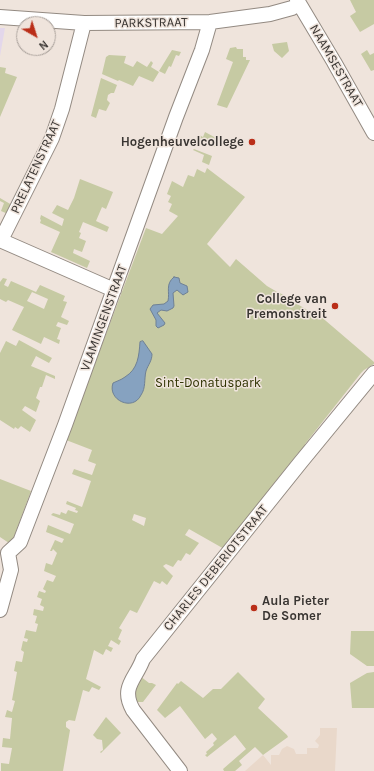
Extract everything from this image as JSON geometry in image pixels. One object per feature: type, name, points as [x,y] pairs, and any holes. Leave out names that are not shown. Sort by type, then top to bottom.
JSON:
[{"type":"street","name":"PARKSTRAAT","points":[[0,17],[84,23],[210,22],[270,14],[292,8],[298,2]]},
{"type":"street","name":"NAAMSESTRAAT","points":[[298,2],[374,133]]},
{"type":"street","name":"VLAMINGENSTRAAT","points":[[0,610],[11,570],[4,551],[20,542],[65,425],[176,117],[202,50],[210,22]]},
{"type":"street","name":"PRELATENSTRAAT","points":[[0,240],[52,138],[62,109],[84,23]]},
{"type":"street","points":[[0,240],[114,290]]},
{"type":"street","name":"CHARLES DEBERIOTSTRAAT","points":[[180,771],[133,710],[127,693],[130,682],[148,653],[374,373]]},
{"type":"shaded area","points":[[0,28],[5,28],[0,56]]},
{"type":"shaded area","points":[[320,728],[337,728],[335,771],[245,771],[263,755],[271,765],[271,755],[279,755],[282,749],[287,746],[294,749],[296,754],[307,754],[307,748],[318,748],[319,745],[315,741],[320,735]]},
{"type":"green space","points":[[350,0],[374,0],[374,24],[360,32],[350,16],[356,12]]},
{"type":"green space","points":[[287,42],[289,51],[282,58],[274,51],[272,44]]},
{"type":"green space","points":[[236,47],[237,49],[243,49],[243,57],[246,57],[246,60],[250,60],[227,108],[217,105],[233,62],[226,59],[230,48]]},
{"type":"green space","points":[[172,50],[181,52],[179,56],[176,55],[171,67],[169,66],[165,74],[159,71]]},
{"type":"green space","points":[[367,50],[370,55],[374,53],[374,70],[371,71],[361,54]]},
{"type":"green space","points":[[109,55],[126,56],[124,63],[133,67],[137,61],[147,67],[151,61],[153,63],[151,67],[159,72],[153,82],[139,76],[133,86],[119,80],[118,81],[102,74],[106,57]]},
{"type":"green space","points":[[0,67],[6,68],[5,73],[17,77],[0,117]]},
{"type":"green space","points":[[101,78],[117,85],[114,93],[108,95],[107,100],[110,103],[106,111],[99,109],[96,118],[91,116]]},
{"type":"green space","points":[[205,132],[218,139],[215,147],[197,140],[199,135],[203,137]]},
{"type":"green space","points":[[194,149],[212,156],[209,165],[202,162],[204,155],[193,150]]},
{"type":"green space","name":"Sint-Donatuspark","points":[[207,168],[245,197],[207,244],[230,267],[236,259],[267,286],[279,293],[278,294],[280,293],[289,301],[290,300],[318,316],[319,315],[374,362],[374,364],[361,373],[305,444],[304,450],[298,453],[232,536],[232,542],[226,550],[189,529],[185,535],[199,543],[190,555],[186,553],[181,561],[178,560],[173,567],[166,564],[163,566],[173,576],[167,585],[162,581],[160,584],[154,581],[137,613],[130,610],[119,628],[122,630],[118,639],[121,641],[119,645],[111,640],[108,646],[113,648],[111,652],[106,649],[103,655],[94,650],[86,679],[101,687],[99,690],[92,687],[89,692],[83,690],[75,721],[69,720],[66,722],[66,727],[70,730],[63,771],[1,771],[1,763],[9,764],[12,748],[2,747],[3,738],[10,739],[12,718],[5,717],[7,710],[12,712],[15,701],[12,700],[17,672],[14,671],[16,661],[22,662],[24,652],[21,650],[23,641],[27,642],[28,639],[24,638],[26,630],[36,632],[38,624],[35,623],[37,616],[33,615],[34,609],[43,611],[44,607],[40,605],[42,599],[37,597],[39,591],[45,593],[46,591],[43,589],[47,580],[53,582],[56,576],[44,571],[46,563],[52,565],[57,553],[53,549],[50,551],[55,540],[62,543],[64,539],[46,532],[48,525],[70,534],[74,524],[51,515],[53,513],[60,515],[61,512],[66,514],[68,510],[77,513],[78,511],[75,510],[76,508],[66,504],[67,501],[82,507],[91,481],[72,474],[74,469],[92,475],[96,464],[88,461],[92,450],[66,440],[146,228],[162,234],[178,216],[169,211],[172,204],[168,202],[171,196],[167,194],[172,181],[183,187],[188,175],[194,177],[197,169],[205,173]],"holes":[[[134,514],[146,518],[144,526],[132,520]]]},
{"type":"green space","points":[[80,179],[113,192],[106,209],[102,207],[96,221],[109,227],[107,232],[83,222],[79,232],[81,233],[79,238],[86,241],[82,252],[74,249],[73,253],[90,261],[87,268],[51,252],[60,232],[40,223],[41,215],[62,226],[64,219],[52,213],[57,205],[68,210],[74,198]]},
{"type":"green space","points":[[0,198],[12,205],[8,214],[1,211],[4,203],[0,201]]},
{"type":"green space","points":[[3,278],[7,279],[4,285],[8,287],[11,281],[36,292],[40,285],[65,296],[63,301],[67,302],[61,317],[69,321],[67,325],[58,322],[56,326],[61,328],[57,339],[60,340],[59,344],[44,337],[41,344],[12,330],[24,307],[8,300],[6,302],[0,299],[0,282]],"holes":[[[32,292],[48,299],[44,309],[27,301]]]},
{"type":"green space","points":[[19,340],[52,358],[49,363],[36,356],[31,366],[55,376],[55,379],[46,375],[36,398],[40,401],[36,412],[25,406],[22,410],[36,420],[30,432],[21,426],[18,429],[15,427],[14,429],[0,420],[0,353],[6,341],[16,346]]},
{"type":"green space","points":[[0,479],[31,491],[12,542],[9,543],[0,537]]},
{"type":"green space","points":[[351,631],[374,631],[374,666],[367,666],[350,654]]},
{"type":"green space","points":[[238,672],[265,699],[258,708],[288,737],[263,755],[255,747],[239,761],[242,765],[235,771],[224,771],[223,769],[246,749],[235,735],[207,757],[205,755],[207,754],[206,752],[214,745],[213,743],[217,739],[212,733],[205,739],[180,706],[165,718],[157,710],[177,683],[178,684],[181,681],[203,698],[213,689],[221,689]]},
{"type":"green space","points":[[374,672],[374,708],[352,708],[350,683],[367,673]]},
{"type":"green space","points":[[140,676],[149,683],[156,685],[143,702],[138,702],[136,705],[134,698],[135,690]]},
{"type":"green space","points":[[106,717],[121,733],[101,753],[100,752],[103,750],[102,740],[97,739],[93,735]]},
{"type":"water","points":[[174,277],[179,278],[180,283],[187,286],[188,292],[183,295],[177,290],[173,293],[173,308],[167,311],[161,310],[157,313],[165,323],[158,328],[156,326],[156,320],[150,309],[153,305],[164,304],[168,301],[169,285]]},
{"type":"water","points":[[143,341],[152,354],[151,361],[146,371],[144,389],[137,400],[132,403],[122,402],[117,399],[114,394],[112,389],[113,383],[124,378],[133,370],[137,362],[140,342]]},
{"type":"place","name":"Hogenheuvelcollege","points":[[252,142]]},
{"type":"place","name":"College van Premonstreit","points":[[335,306]]},
{"type":"place","name":"Aula Pieter De Somer","points":[[254,608]]}]
